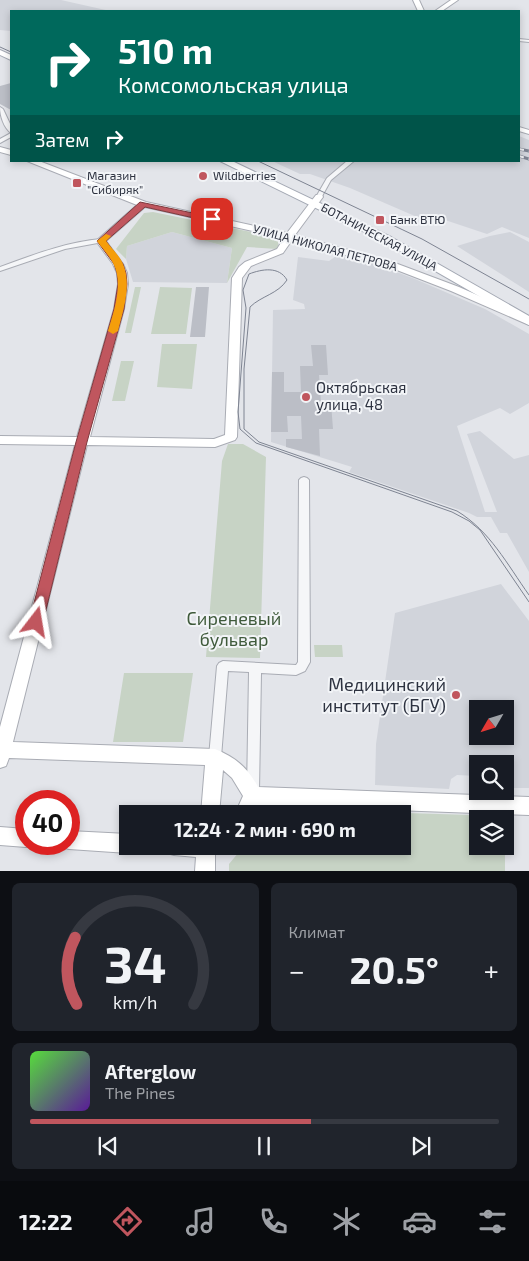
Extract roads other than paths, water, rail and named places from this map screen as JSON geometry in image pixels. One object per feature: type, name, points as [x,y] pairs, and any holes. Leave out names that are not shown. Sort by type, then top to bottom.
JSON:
[{"type":"main road","name":"БОТАНИЧЕСКАЯ УЛИЦА","points":[[226,162],[316,200]]},
{"type":"main road","name":"БОТАНИЧЕСКАЯ УЛИЦА","points":[[243,162],[522,310],[529,322]]},
{"type":"street","points":[[440,10],[455,0]]},
{"type":"street","points":[[0,109],[10,129]]},
{"type":"street","name":"УЛИЦА НИКОЛАЯ ПЕТРОВА","points":[[33,162],[143,204],[290,236],[392,265],[455,289],[529,322]]},
{"type":"street","points":[[0,440],[220,442],[231,437],[238,278],[242,269],[248,264],[278,252],[329,179],[350,162]]},
{"type":"street","points":[[0,269],[48,252],[101,241],[143,204]]},
{"type":"street","points":[[101,241],[118,264],[123,284],[119,309],[82,442],[1,754],[215,757],[236,767],[246,780],[253,796]]},
{"type":"street","points":[[211,805],[223,666],[296,670],[301,668],[304,662],[304,480]]},
{"type":"street","points":[[248,805],[253,796],[255,668]]},
{"type":"street","points":[[253,796],[529,806]]},
{"type":"street","points":[[0,836],[15,837]]},
{"type":"street","points":[[80,841],[119,843]]},
{"type":"street","points":[[206,871],[207,855]]},
{"type":"tram line","points":[[0,47],[10,52]]},
{"type":"tram line","points":[[260,162],[422,239],[529,299]]},
{"type":"tram line","points":[[529,595],[488,538],[479,528],[469,519],[457,511],[259,442],[244,429],[244,369],[250,307],[279,289],[287,280],[280,272],[270,270],[249,274],[243,290],[246,308],[238,412],[240,429],[256,443],[452,512],[469,521],[480,530],[529,602]]},
{"type":"railway","points":[[520,149],[529,151]]},
{"type":"railway","points":[[520,156],[529,159]]},
{"type":"place","name":"Wildberries","points":[[203,176]]},
{"type":"place","name":"Магазин \"Сибиряк\"","points":[[77,183]]},
{"type":"place","name":"Банк ВТЮ","points":[[380,220]]},
{"type":"place","name":"Октябрьская улица, 48","points":[[306,397]]},
{"type":"place","name":"Медицинский институт (БГУ)","points":[[456,695]]},
{"type":"park label","name":"Сиреневый бульвар","points":[[234,629]]}]
